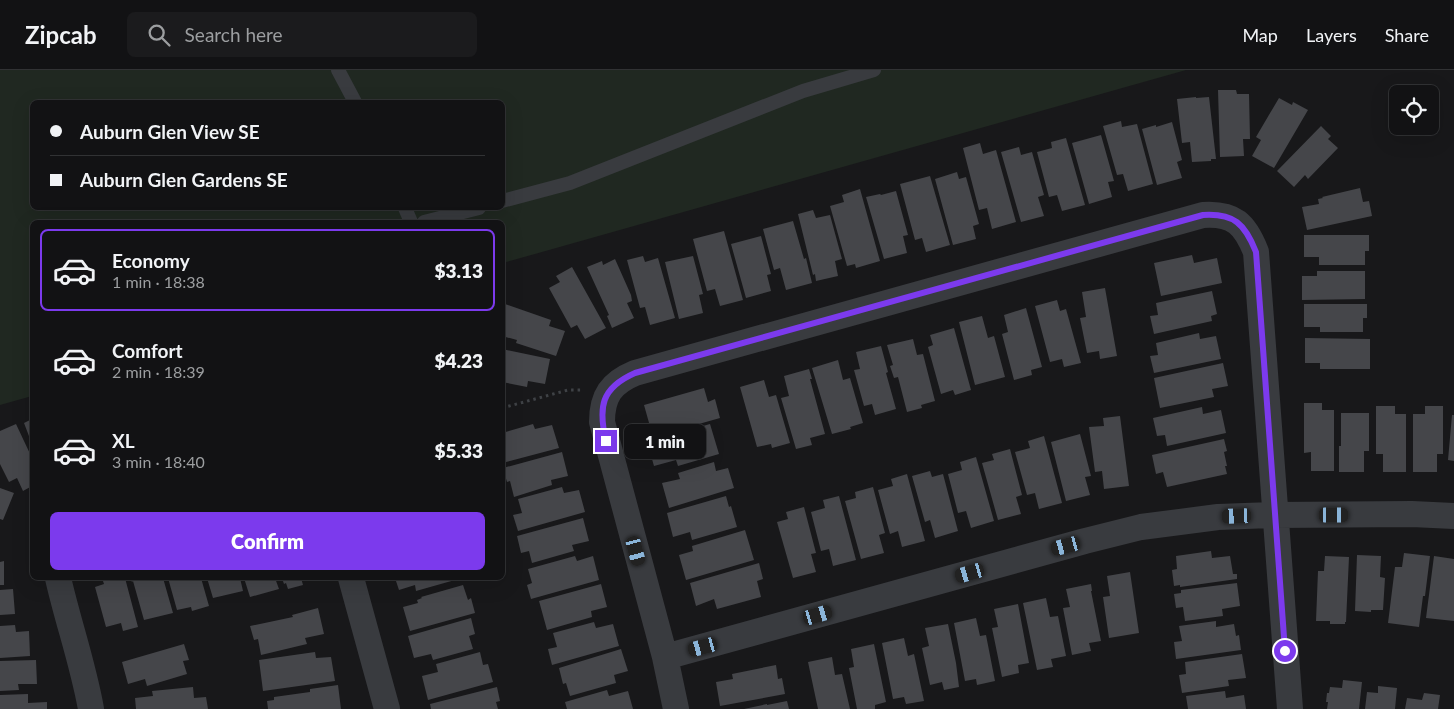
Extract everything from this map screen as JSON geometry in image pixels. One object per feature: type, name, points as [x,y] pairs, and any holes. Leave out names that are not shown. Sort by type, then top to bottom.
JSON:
[{"type":"street","points":[[676,709],[665,657],[602,422],[602,408],[605,398],[616,383],[635,373],[1203,215],[1216,214],[1229,217],[1241,225],[1250,237],[1256,252],[1290,709]]},
{"type":"street","points":[[665,657],[1141,527],[1218,517],[1412,514],[1454,516]]},
{"type":"street","points":[[58,580],[66,614],[86,680],[91,709]]},
{"type":"street","points":[[352,580],[388,709]]},
{"type":"lane","points":[[338,70],[354,100]]},
{"type":"lane","points":[[505,200],[570,183],[803,91],[874,70]]},
{"type":"lane","points":[[432,220],[471,210]]},
{"type":"path","points":[[505,407],[568,390],[610,390]]},
{"type":"shaded area","points":[[0,70],[1186,70],[505,262],[505,220],[30,220],[30,397],[0,405]]},
{"type":"building","points":[[1218,90],[1236,90],[1237,94],[1249,94],[1250,139],[1243,139],[1244,156],[1220,157]]},
{"type":"building","points":[[1209,97],[1216,159],[1211,159],[1211,161],[1192,162],[1190,142],[1182,143],[1177,99]]},
{"type":"building","points":[[1279,98],[1292,105],[1293,102],[1308,110],[1274,168],[1252,156],[1261,140],[1256,137]]},
{"type":"building","points":[[1121,121],[1122,127],[1137,124],[1153,184],[1128,191],[1123,174],[1117,175],[1103,126]]},
{"type":"building","points":[[1172,122],[1182,160],[1177,162],[1182,178],[1157,185],[1142,129]]},
{"type":"building","points":[[1321,126],[1331,136],[1328,139],[1338,148],[1308,179],[1305,175],[1294,187],[1277,171]]},
{"type":"building","points":[[1101,135],[1114,181],[1108,182],[1112,197],[1089,204],[1072,143]]},
{"type":"building","points":[[1066,138],[1085,205],[1062,211],[1057,195],[1049,197],[1037,152],[1052,148],[1051,142]]},
{"type":"building","points":[[980,143],[983,154],[996,150],[1016,222],[992,229],[987,208],[979,210],[963,148]]},
{"type":"building","points":[[1019,147],[1021,155],[1032,152],[1044,195],[1038,197],[1044,216],[1021,222],[1001,152]]},
{"type":"building","points":[[957,172],[959,179],[966,177],[979,224],[973,226],[976,239],[953,245],[935,179]]},
{"type":"building","points":[[930,176],[950,245],[926,252],[922,238],[915,240],[900,184]]},
{"type":"building","points":[[1360,188],[1363,202],[1369,201],[1372,216],[1307,230],[1302,207],[1319,204],[1318,199],[1322,197]]},
{"type":"building","points":[[860,189],[880,261],[856,268],[855,264],[847,266],[830,206],[844,202],[842,195]]},
{"type":"building","points":[[896,191],[908,235],[903,236],[907,253],[884,259],[866,197]]},
{"type":"building","points":[[813,210],[816,218],[830,215],[842,259],[835,261],[838,276],[816,281],[798,214]]},
{"type":"building","points":[[793,221],[804,259],[806,258],[812,283],[786,290],[780,268],[774,270],[763,229]]},
{"type":"building","points":[[724,231],[743,300],[720,306],[715,289],[707,291],[693,239]]},
{"type":"building","points":[[1304,235],[1369,235],[1369,251],[1365,251],[1365,265],[1319,265],[1319,257],[1304,257]]},
{"type":"building","points":[[761,236],[771,274],[767,275],[771,291],[746,298],[731,244]]},
{"type":"building","points":[[1192,255],[1194,263],[1217,258],[1222,283],[1161,296],[1154,263]]},
{"type":"building","points":[[643,256],[645,262],[658,258],[675,318],[650,325],[645,307],[640,308],[627,260]]},
{"type":"building","points":[[693,256],[703,294],[699,295],[703,313],[679,319],[665,262]]},
{"type":"building","points":[[615,259],[631,295],[632,301],[627,303],[634,318],[612,328],[607,316],[609,315],[587,267],[602,261],[603,265]]},
{"type":"building","points":[[572,267],[606,328],[585,339],[577,325],[571,328],[549,288],[560,282],[556,276]]},
{"type":"building","points":[[1317,271],[1365,271],[1365,299],[1302,300],[1302,276],[1317,276]]},
{"type":"building","points":[[1105,288],[1117,356],[1100,359],[1099,351],[1087,353],[1080,318],[1086,317],[1082,292]]},
{"type":"building","points":[[1212,291],[1217,314],[1211,316],[1212,321],[1154,334],[1150,316],[1158,315],[1156,303]]},
{"type":"building","points":[[1057,300],[1060,311],[1066,309],[1081,363],[1064,367],[1062,359],[1050,362],[1035,306]]},
{"type":"building","points":[[505,304],[551,320],[549,326],[565,331],[556,356],[516,343],[517,340],[505,337]]},
{"type":"building","points":[[1304,304],[1367,304],[1367,318],[1363,318],[1363,332],[1320,332],[1320,327],[1304,327]]},
{"type":"building","points":[[1026,308],[1042,367],[1031,370],[1032,375],[1014,380],[1002,334],[1008,332],[1004,315]]},
{"type":"building","points":[[982,316],[988,338],[994,336],[1005,377],[975,385],[959,322]]},
{"type":"building","points":[[954,328],[971,390],[955,395],[953,390],[941,394],[928,347],[933,345],[930,335]]},
{"type":"building","points":[[1199,333],[1200,339],[1216,336],[1221,359],[1154,373],[1150,356],[1158,355],[1156,343]]},
{"type":"building","points":[[1305,338],[1370,339],[1370,369],[1320,369],[1320,363],[1305,363]]},
{"type":"building","points":[[913,339],[917,355],[923,354],[935,401],[921,405],[922,408],[907,412],[898,377],[894,378],[890,366],[893,365],[887,345]]},
{"type":"building","points":[[881,346],[896,409],[875,415],[872,404],[864,406],[854,370],[860,369],[856,352]]},
{"type":"building","points":[[505,350],[550,359],[545,384],[528,381],[527,387],[505,383]]},
{"type":"building","points":[[838,360],[843,380],[850,378],[863,423],[850,427],[851,429],[832,434],[812,368]]},
{"type":"building","points":[[1223,363],[1228,386],[1212,389],[1214,397],[1160,408],[1154,378]]},
{"type":"building","points":[[809,369],[825,434],[810,438],[812,445],[796,449],[781,398],[789,396],[784,376]]},
{"type":"building","points":[[764,380],[769,397],[776,395],[790,443],[772,448],[771,444],[757,447],[740,387]]},
{"type":"building","points":[[704,388],[708,402],[715,399],[720,418],[653,437],[644,405]]},
{"type":"building","points":[[1304,403],[1322,403],[1322,410],[1334,410],[1334,471],[1311,471],[1311,452],[1304,453]]},
{"type":"building","points":[[1376,406],[1395,406],[1395,414],[1406,414],[1406,472],[1383,472],[1383,454],[1376,454]]},
{"type":"building","points":[[1425,406],[1443,406],[1443,454],[1437,454],[1437,472],[1413,472],[1413,414],[1425,414]]},
{"type":"building","points":[[1202,407],[1203,414],[1221,410],[1226,433],[1167,446],[1165,435],[1157,436],[1153,418]]},
{"type":"building","points":[[1341,413],[1369,413],[1369,451],[1364,451],[1364,472],[1339,472]]},
{"type":"building","points":[[1452,415],[1454,415],[1454,461],[1448,460]]},
{"type":"building","points":[[1120,416],[1129,486],[1104,489],[1102,471],[1095,472],[1089,427],[1104,426],[1103,418]]},
{"type":"building","points":[[30,420],[30,439],[24,423]]},
{"type":"building","points":[[16,424],[30,454],[30,487],[23,491],[17,478],[9,482],[0,464],[0,431]]},
{"type":"building","points":[[533,424],[535,429],[552,425],[559,448],[505,462],[505,432]]},
{"type":"building","points":[[710,424],[719,454],[678,466],[676,460],[654,466],[647,442]]},
{"type":"building","points":[[1080,434],[1091,476],[1085,477],[1090,495],[1066,501],[1051,442]]},
{"type":"building","points":[[1044,436],[1062,503],[1039,509],[1035,493],[1027,495],[1015,452],[1030,448],[1028,441]]},
{"type":"building","points":[[1224,439],[1227,451],[1224,452],[1227,474],[1167,487],[1163,472],[1156,474],[1152,455]]},
{"type":"building","points":[[1010,449],[1022,495],[1016,497],[1021,514],[998,520],[982,463],[994,460],[992,454]]},
{"type":"building","points":[[562,452],[568,476],[551,480],[552,485],[514,497],[510,481],[507,482],[505,467]]},
{"type":"building","points":[[976,457],[994,521],[971,528],[966,511],[958,513],[948,474],[962,470],[960,462]]},
{"type":"building","points":[[714,462],[716,471],[728,468],[734,488],[669,508],[662,483],[680,479],[678,473]]},
{"type":"building","points":[[930,471],[932,477],[943,474],[958,531],[935,538],[930,520],[925,522],[912,476]]},
{"type":"building","points":[[907,474],[925,541],[902,547],[898,531],[890,534],[878,490],[893,486],[891,479]]},
{"type":"building","points":[[562,487],[564,493],[579,490],[585,512],[518,531],[513,515],[522,513],[518,499]]},
{"type":"building","points":[[873,487],[885,533],[879,535],[884,553],[861,559],[845,501],[856,498],[855,492]]},
{"type":"building","points":[[0,488],[14,493],[3,520],[0,519]]},
{"type":"building","points":[[726,496],[737,527],[692,540],[690,532],[673,537],[667,513]]},
{"type":"building","points":[[839,496],[856,560],[833,566],[829,549],[821,551],[811,512],[825,508],[823,500]]},
{"type":"building","points":[[804,507],[816,553],[811,554],[816,572],[793,578],[777,522],[788,519],[786,512]]},
{"type":"building","points":[[583,518],[589,541],[572,545],[574,551],[532,563],[529,551],[521,553],[517,536]]},
{"type":"building","points":[[745,530],[754,560],[686,580],[679,555],[693,551],[692,546]]},
{"type":"building","points":[[1211,551],[1212,558],[1230,556],[1233,574],[1237,574],[1237,579],[1180,587],[1180,585],[1174,586],[1172,570],[1177,569],[1176,556]]},
{"type":"building","points":[[1404,553],[1430,556],[1419,627],[1388,623],[1395,567],[1402,567]]},
{"type":"building","points":[[1357,555],[1381,556],[1380,577],[1385,578],[1383,610],[1371,610],[1371,612],[1355,611]]},
{"type":"building","points":[[575,556],[577,561],[593,556],[599,580],[531,599],[527,585],[532,583],[528,569]]},
{"type":"building","points":[[1325,556],[1349,557],[1345,624],[1330,624],[1330,621],[1316,621],[1318,571],[1324,571]]},
{"type":"building","points":[[1434,556],[1454,559],[1454,621],[1426,618]]},
{"type":"building","points":[[4,561],[4,585],[0,585],[0,562]]},
{"type":"building","points":[[759,563],[763,579],[757,581],[761,597],[717,609],[714,599],[696,606],[690,583]]},
{"type":"building","points":[[1130,572],[1139,633],[1109,638],[1103,597],[1110,596],[1107,576]]},
{"type":"building","points":[[103,580],[126,580],[138,627],[123,631],[121,623],[106,627],[95,587],[104,584]]},
{"type":"building","points":[[131,580],[164,580],[173,613],[144,620]]},
{"type":"building","points":[[169,580],[202,580],[209,606],[192,611],[191,607],[177,610]]},
{"type":"building","points":[[208,580],[240,580],[243,591],[213,598]]},
{"type":"building","points":[[245,580],[276,580],[279,589],[250,597]]},
{"type":"building","points":[[283,580],[302,580],[303,585],[288,589],[286,583],[284,584]]},
{"type":"building","points":[[396,580],[455,580],[416,591],[415,585],[399,590]]},
{"type":"building","points":[[1237,583],[1240,606],[1222,609],[1223,616],[1185,621],[1183,607],[1176,608],[1174,594],[1181,593],[1181,590]]},
{"type":"building","points":[[601,584],[607,607],[591,611],[592,617],[547,630],[539,601]]},
{"type":"building","points":[[1091,584],[1101,641],[1089,643],[1091,651],[1072,655],[1063,608],[1070,607],[1066,589]]},
{"type":"building","points":[[463,585],[468,600],[471,598],[475,613],[410,631],[403,607],[418,603],[417,600],[421,597]]},
{"type":"building","points":[[13,589],[15,614],[0,615],[0,590]]},
{"type":"building","points":[[1046,598],[1050,617],[1058,616],[1066,656],[1051,659],[1053,667],[1037,670],[1023,603]]},
{"type":"building","points":[[1018,604],[1029,663],[1018,665],[1019,673],[1002,677],[992,628],[998,627],[994,609]]},
{"type":"building","points":[[318,608],[324,634],[305,638],[307,644],[261,655],[258,639],[254,640],[250,626],[293,617],[292,615]]},
{"type":"building","points":[[471,618],[475,634],[469,636],[473,649],[433,660],[431,654],[414,658],[408,636]]},
{"type":"building","points":[[976,618],[980,636],[986,635],[995,681],[977,685],[976,679],[965,681],[954,623]]},
{"type":"building","points":[[1216,621],[1216,627],[1234,624],[1236,636],[1239,635],[1241,650],[1176,659],[1174,642],[1182,641],[1179,626]]},
{"type":"building","points":[[594,622],[596,628],[613,624],[619,646],[552,665],[548,649],[557,647],[553,633]]},
{"type":"building","points":[[948,624],[959,687],[944,690],[942,682],[930,685],[922,648],[929,646],[925,628]]},
{"type":"building","points":[[15,625],[16,632],[29,631],[30,656],[0,658],[0,626]]},
{"type":"building","points":[[904,638],[908,656],[914,654],[924,701],[906,704],[904,697],[893,699],[882,643]]},
{"type":"building","points":[[184,644],[189,660],[183,661],[187,674],[147,686],[145,679],[128,684],[122,662]]},
{"type":"building","points":[[874,644],[886,702],[875,705],[875,709],[857,709],[849,668],[854,667],[851,649]]},
{"type":"building","points":[[621,649],[628,671],[614,675],[616,683],[570,696],[566,683],[563,684],[559,668]]},
{"type":"building","points":[[315,652],[316,658],[331,657],[335,681],[263,691],[259,660]]},
{"type":"building","points":[[480,652],[483,665],[488,664],[493,682],[428,700],[422,676],[438,672],[436,664]]},
{"type":"building","points":[[1242,654],[1246,678],[1228,680],[1229,686],[1182,693],[1179,675],[1186,674],[1185,662]]},
{"type":"building","points":[[832,657],[835,675],[842,674],[850,709],[818,709],[808,662]]},
{"type":"building","points":[[36,660],[37,684],[18,684],[19,690],[0,691],[0,661]]},
{"type":"building","points":[[776,665],[778,679],[782,678],[785,694],[720,706],[716,682],[733,679],[732,674]]},
{"type":"building","points":[[1343,680],[1362,682],[1359,709],[1327,709],[1327,693],[1329,693],[1330,687],[1342,688]]},
{"type":"building","points":[[338,685],[341,709],[268,709],[267,701],[274,700],[274,697],[310,692],[310,689]]},
{"type":"building","points":[[1378,686],[1397,688],[1395,709],[1365,709],[1367,692],[1378,693]]},
{"type":"building","points":[[193,687],[194,698],[206,697],[208,709],[136,709],[135,698],[153,696],[152,691]]},
{"type":"building","points":[[497,687],[500,701],[496,702],[498,709],[431,709],[430,704]]},
{"type":"building","points":[[607,690],[609,696],[628,691],[633,709],[567,709],[565,702]]},
{"type":"building","points":[[1225,691],[1226,698],[1244,695],[1246,709],[1188,709],[1186,696]]},
{"type":"building","points":[[1424,693],[1440,695],[1438,709],[1405,709],[1407,698],[1422,700]]},
{"type":"building","points":[[28,694],[28,703],[47,702],[47,709],[0,709],[0,695]]},
{"type":"building","points":[[787,701],[789,709],[744,709],[767,704]]},
{"type":"route","points":[[606,441],[602,422],[602,408],[605,398],[616,383],[635,373],[1203,215],[1216,214],[1229,217],[1241,225],[1250,237],[1256,252],[1285,651]]}]
